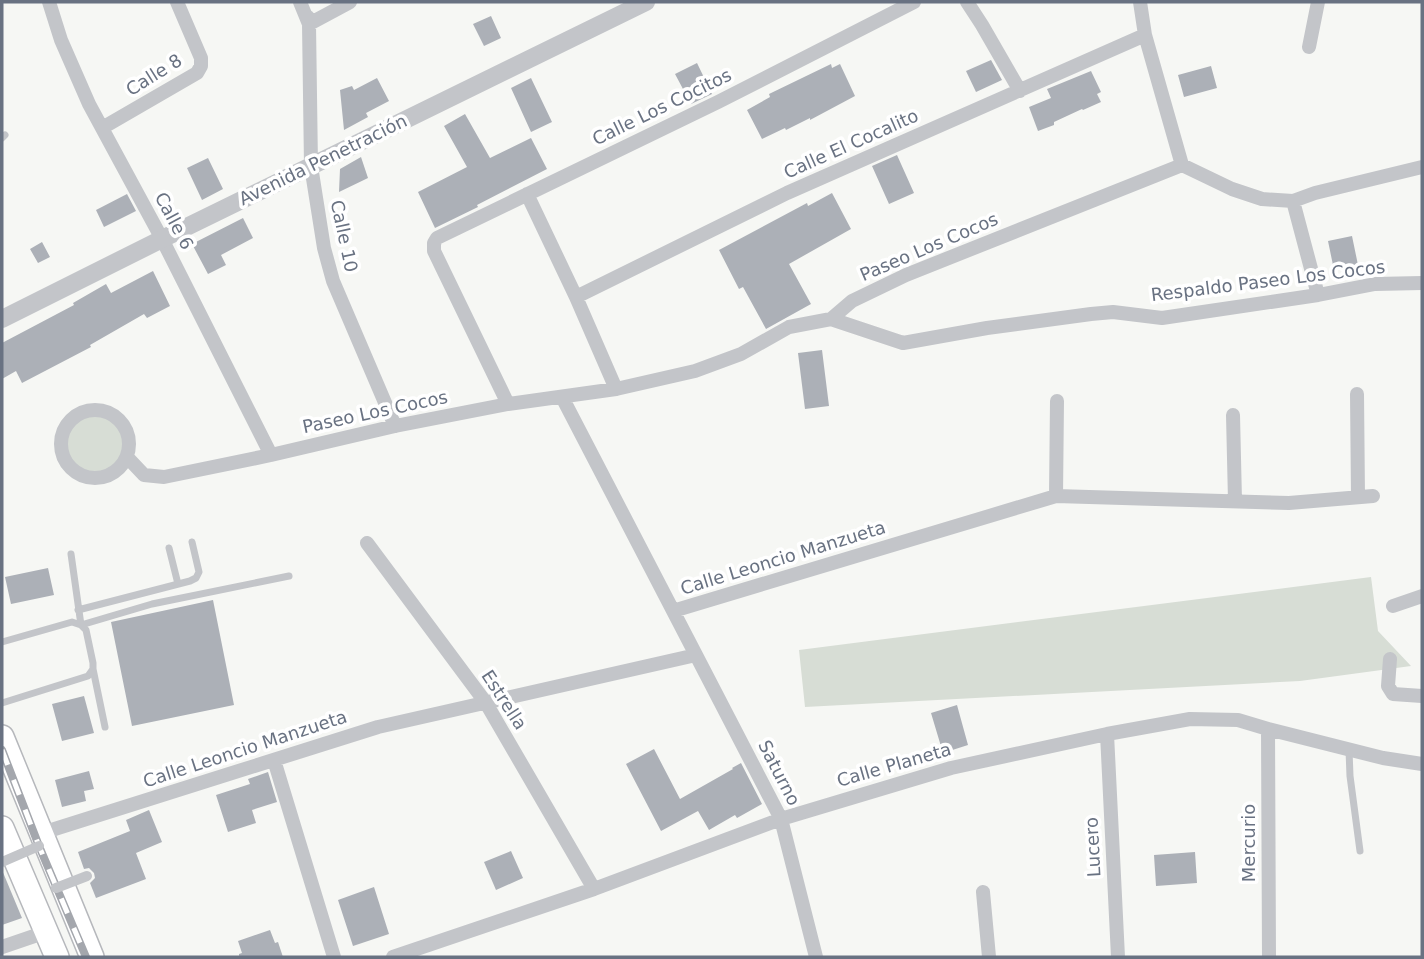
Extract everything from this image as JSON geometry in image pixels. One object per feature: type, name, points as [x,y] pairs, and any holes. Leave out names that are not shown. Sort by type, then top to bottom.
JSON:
[{"type":"main road","points":[[2,737],[41,840],[92,957]]},
{"type":"main road","points":[[2,828],[57,957]]},
{"type":"street","name":"Calle 6","points":[[49,2],[61,40],[89,104],[162,239],[271,455]]},
{"type":"street","name":"Calle 8","points":[[102,128],[197,73],[201,58],[177,2]]},
{"type":"street","name":"Calle 10","points":[[300,2],[309,24],[311,166],[324,248],[333,281],[395,426]]},
{"type":"street","points":[[307,2],[309,24],[350,2]]},
{"type":"street","name":"Avenida Penetración","points":[[2,319],[646,2]]},
{"type":"street","name":"Calle Los Cocitos","points":[[508,404],[434,251],[437,238],[718,102],[914,2]]},
{"type":"street","points":[[967,2],[1020,91]]},
{"type":"street","points":[[1140,2],[1146,35],[1182,164],[1232,189],[1262,198],[1293,201],[1315,193],[1422,167]]},
{"type":"street","points":[[1309,47],[1318,2]]},
{"type":"street","name":"Calle El Cocalito","points":[[576,297],[787,193],[1146,35]]},
{"type":"street","name":"Paseo Los Cocos","points":[[127,457],[144,475],[164,477],[395,426],[508,404],[616,389],[695,371],[741,354],[789,327],[831,320],[852,301],[906,275],[1182,164]]},
{"type":"street","points":[[527,194],[616,389]]},
{"type":"street","points":[[1293,201],[1318,295]]},
{"type":"street","name":"Respaldo Paseo Los Cocos","points":[[831,320],[902,343],[1091,314],[1113,312],[1162,318],[1375,284],[1422,283]]},
{"type":"street","name":"Calle Leoncio Manzueta","points":[[41,840],[379,727],[696,655],[673,611],[1056,496],[1289,503],[1365,496],[1357,394]]},
{"type":"street","points":[[562,397],[673,611]]},
{"type":"street","points":[[1056,496],[1057,401]]},
{"type":"street","points":[[104,411],[115,415],[128,434],[127,457],[112,474],[102,478],[80,475],[64,460],[61,438],[65,427],[72,418],[82,412],[104,411]]},
{"type":"street","points":[[1233,415],[1235,502]]},
{"type":"street","name":"Estrella","points":[[367,543],[486,703],[594,889]]},
{"type":"street","points":[[1393,606],[1422,596]]},
{"type":"street","name":"Saturno","points":[[696,655],[781,819],[816,957]]},
{"type":"street","points":[[1390,659],[1388,687],[1393,694],[1422,696]]},
{"type":"street","name":"Calle Planeta","points":[[393,957],[594,889],[781,819],[951,768],[1107,734],[1190,719],[1238,720],[1349,750],[1422,764]]},
{"type":"street","name":"Mercurio","points":[[1268,729],[1269,957]]},
{"type":"street","name":"Lucero","points":[[1107,734],[1118,957]]},
{"type":"street","points":[[274,760],[334,957]]},
{"type":"street","points":[[2,862],[41,840]]},
{"type":"street","points":[[56,888],[87,876]]},
{"type":"street","points":[[983,892],[989,957]]},
{"type":"street","points":[[2,947],[46,932]]},
{"type":"lane","points":[[78,610],[196,578],[199,572],[192,542]]},
{"type":"lane","points":[[169,548],[178,584]]},
{"type":"lane","points":[[71,554],[80,625]]},
{"type":"lane","points":[[80,625],[152,604],[289,576]]},
{"type":"lane","points":[[2,642],[72,622],[80,625],[86,630],[105,727]]},
{"type":"lane","points":[[2,703],[88,676],[93,669]]},
{"type":"lane","points":[[1349,750],[1360,851]]},
{"type":"shaded area","points":[[95,414],[112,419],[120,427],[125,444],[120,461],[112,469],[95,474],[78,469],[70,461],[65,444],[70,427],[78,419]]},
{"type":"shaded area","points":[[1371,577],[1378,631],[1411,666],[1300,681],[805,707],[799,650]]},
{"type":"building","points":[[491,16],[501,38],[484,46],[473,24]]},
{"type":"building","points":[[991,60],[1002,80],[976,92],[966,71]]},
{"type":"building","points":[[697,63],[712,94],[691,104],[675,74]]},
{"type":"building","points":[[831,64],[832,68],[840,64],[855,96],[810,120],[762,139],[747,110],[770,97],[769,94]]},
{"type":"building","points":[[1211,66],[1217,88],[1184,97],[1178,75]]},
{"type":"building","points":[[1091,71],[1101,92],[1097,94],[1101,102],[1038,131],[1029,107],[1051,98],[1047,89]]},
{"type":"building","points":[[377,78],[389,101],[366,113],[368,117],[344,130],[340,90],[352,86],[354,90]]},
{"type":"building","points":[[531,78],[552,122],[531,132],[511,88]]},
{"type":"building","points":[[465,114],[490,158],[531,138],[547,169],[435,228],[418,192],[467,167],[444,126]]},
{"type":"building","points":[[897,155],[914,193],[889,204],[872,166]]},
{"type":"building","points":[[361,157],[368,178],[339,192],[340,169]]},
{"type":"building","points":[[208,158],[223,189],[202,200],[187,168]]},
{"type":"building","points":[[832,193],[851,229],[789,264],[811,304],[766,329],[743,287],[739,289],[719,250],[807,203],[808,206]]},
{"type":"building","points":[[127,194],[136,211],[104,227],[96,210]]},
{"type":"building","points":[[243,218],[253,238],[221,255],[226,265],[208,274],[192,244]]},
{"type":"building","points":[[1352,236],[1358,265],[1334,270],[1328,241]]},
{"type":"building","points":[[42,242],[50,257],[38,263],[30,249]]},
{"type":"building","points":[[153,271],[170,306],[147,318],[144,314],[90,345],[91,347],[22,383],[16,371],[2,379],[2,343],[74,305],[73,303],[106,284],[111,293]]},
{"type":"building","points":[[822,350],[829,406],[805,409],[798,353]]},
{"type":"building","points":[[48,568],[54,595],[11,604],[5,577]]},
{"type":"building","points":[[213,600],[234,705],[132,726],[111,622]]},
{"type":"building","points":[[84,696],[94,733],[62,741],[52,704]]},
{"type":"building","points":[[957,705],[968,745],[943,753],[931,713]]},
{"type":"building","points":[[654,749],[680,799],[741,763],[762,804],[709,830],[698,811],[661,831],[626,764]]},
{"type":"building","points":[[89,771],[94,789],[84,791],[86,801],[62,807],[55,780]]},
{"type":"building","points":[[268,772],[277,802],[252,810],[256,823],[228,832],[216,795],[250,784],[248,779]]},
{"type":"building","points":[[149,810],[162,842],[136,853],[146,879],[96,898],[90,883],[95,878],[94,873],[89,868],[84,869],[78,852],[130,831],[126,820]]},
{"type":"building","points":[[511,851],[523,878],[496,890],[484,862]]},
{"type":"building","points":[[1195,852],[1197,883],[1156,886],[1154,855]]},
{"type":"building","points":[[2,870],[22,918],[2,925]]},
{"type":"building","points":[[374,887],[389,934],[353,946],[338,900]]},
{"type":"building","points":[[270,930],[283,957],[239,957],[242,953],[238,941]]},
{"type":"railway","points":[[2,750],[86,957]]}]
